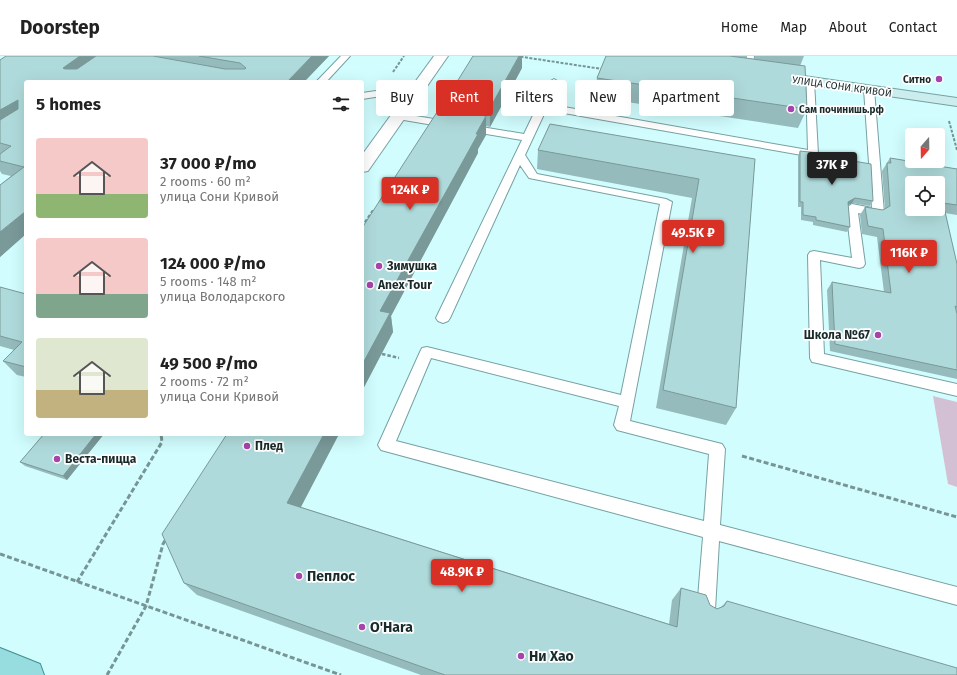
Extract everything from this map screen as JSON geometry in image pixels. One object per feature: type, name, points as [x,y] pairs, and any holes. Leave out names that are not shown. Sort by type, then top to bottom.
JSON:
[{"type":"street","points":[[424,80],[441,56]]},
{"type":"street","name":"УЛИЦА СОНИ КРИВОЙ","points":[[733,70],[957,102]]},
{"type":"street","points":[[364,164],[398,116]]},
{"type":"lane","points":[[323,80],[346,56]]},
{"type":"lane","points":[[749,72],[750,56]]},
{"type":"lane","points":[[567,111],[813,154],[810,81]]},
{"type":"lane","points":[[869,89],[878,213],[852,208],[859,264],[814,255],[817,358],[957,390]]},
{"type":"lane","points":[[364,96],[376,94]]},
{"type":"lane","points":[[398,116],[528,138]]},
{"type":"lane","points":[[443,318],[538,116]]},
{"type":"lane","points":[[520,156],[534,176],[666,202],[622,425],[717,449],[713,531],[706,610]]},
{"type":"lane","points":[[626,402],[427,352],[386,444],[957,596]]},
{"type":"path","points":[[948,121],[957,150]]},
{"type":"path","points":[[364,224],[375,207]]},
{"type":"path","points":[[77,582],[162,442],[161,436]]},
{"type":"path","points":[[717,449],[957,516]]},
{"type":"path","points":[[107,675],[146,606],[163,544],[167,538]]},
{"type":"path","points":[[0,554],[341,675]]},
{"type":"shaded area","points":[[933,396],[957,402],[957,487],[948,484]]},
{"type":"building","points":[[6,56],[80,56],[63,68],[77,69],[96,56],[153,56],[225,69],[245,69],[246,68],[240,63],[199,56],[312,56],[289,80],[24,80],[24,167],[0,161],[0,154],[11,146],[0,143],[0,120],[18,109],[18,100],[0,110],[0,60]]},
{"type":"building","points":[[473,56],[519,56],[506,80],[501,80],[501,88],[493,103],[493,80],[458,80]]},
{"type":"building","points":[[606,56],[730,56],[805,66],[807,109],[734,98],[734,80],[639,80],[639,84],[631,83],[631,80],[611,80],[597,78]]},
{"type":"building","points":[[436,114],[436,116],[486,116],[476,134],[478,134],[380,311],[390,313],[364,361],[364,225]]},
{"type":"building","points":[[550,124],[755,159],[736,408],[663,390],[699,179],[538,150]]},
{"type":"building","points":[[800,151],[828,154],[829,157],[871,164],[873,201],[855,198],[848,202],[850,227],[816,220],[816,217],[803,215],[803,202],[800,202]]},
{"type":"building","points":[[890,158],[905,160],[905,168],[945,167],[957,169],[957,205],[945,203],[945,176],[905,176],[905,216],[945,216],[945,212],[957,264],[957,307],[955,306],[957,314],[957,370],[835,344],[832,282],[891,293],[883,229],[868,226],[865,207],[883,210],[890,206],[887,163],[891,163]]},
{"type":"building","points":[[24,167],[24,213],[0,232],[0,185]]},
{"type":"building","points":[[0,287],[24,293],[24,366],[3,361],[22,342],[0,336]]},
{"type":"building","points":[[42,436],[94,436],[63,476],[20,462]]},
{"type":"building","points":[[226,436],[323,436],[287,503],[677,627],[681,588],[706,595],[710,605],[717,609],[724,606],[727,601],[957,668],[957,675],[445,675],[184,583],[162,534]]},
{"type":"place","name":"Ситно","points":[[939,79]]},
{"type":"place","name":"Сам починишь.рф","points":[[791,109]]},
{"type":"place","name":"Зимушка","points":[[379,266]]},
{"type":"place","name":"Anex Tour","points":[[370,285]]},
{"type":"place","name":"Школа №67","points":[[878,335]]},
{"type":"place","name":"Плед","points":[[247,446]]},
{"type":"place","name":"Веста-пицца","points":[[57,459]]},
{"type":"place","name":"Пеплос","points":[[299,576]]},
{"type":"place","name":"O'Hara","points":[[362,627]]},
{"type":"place","name":"Ни Хао","points":[[521,656]]}]
